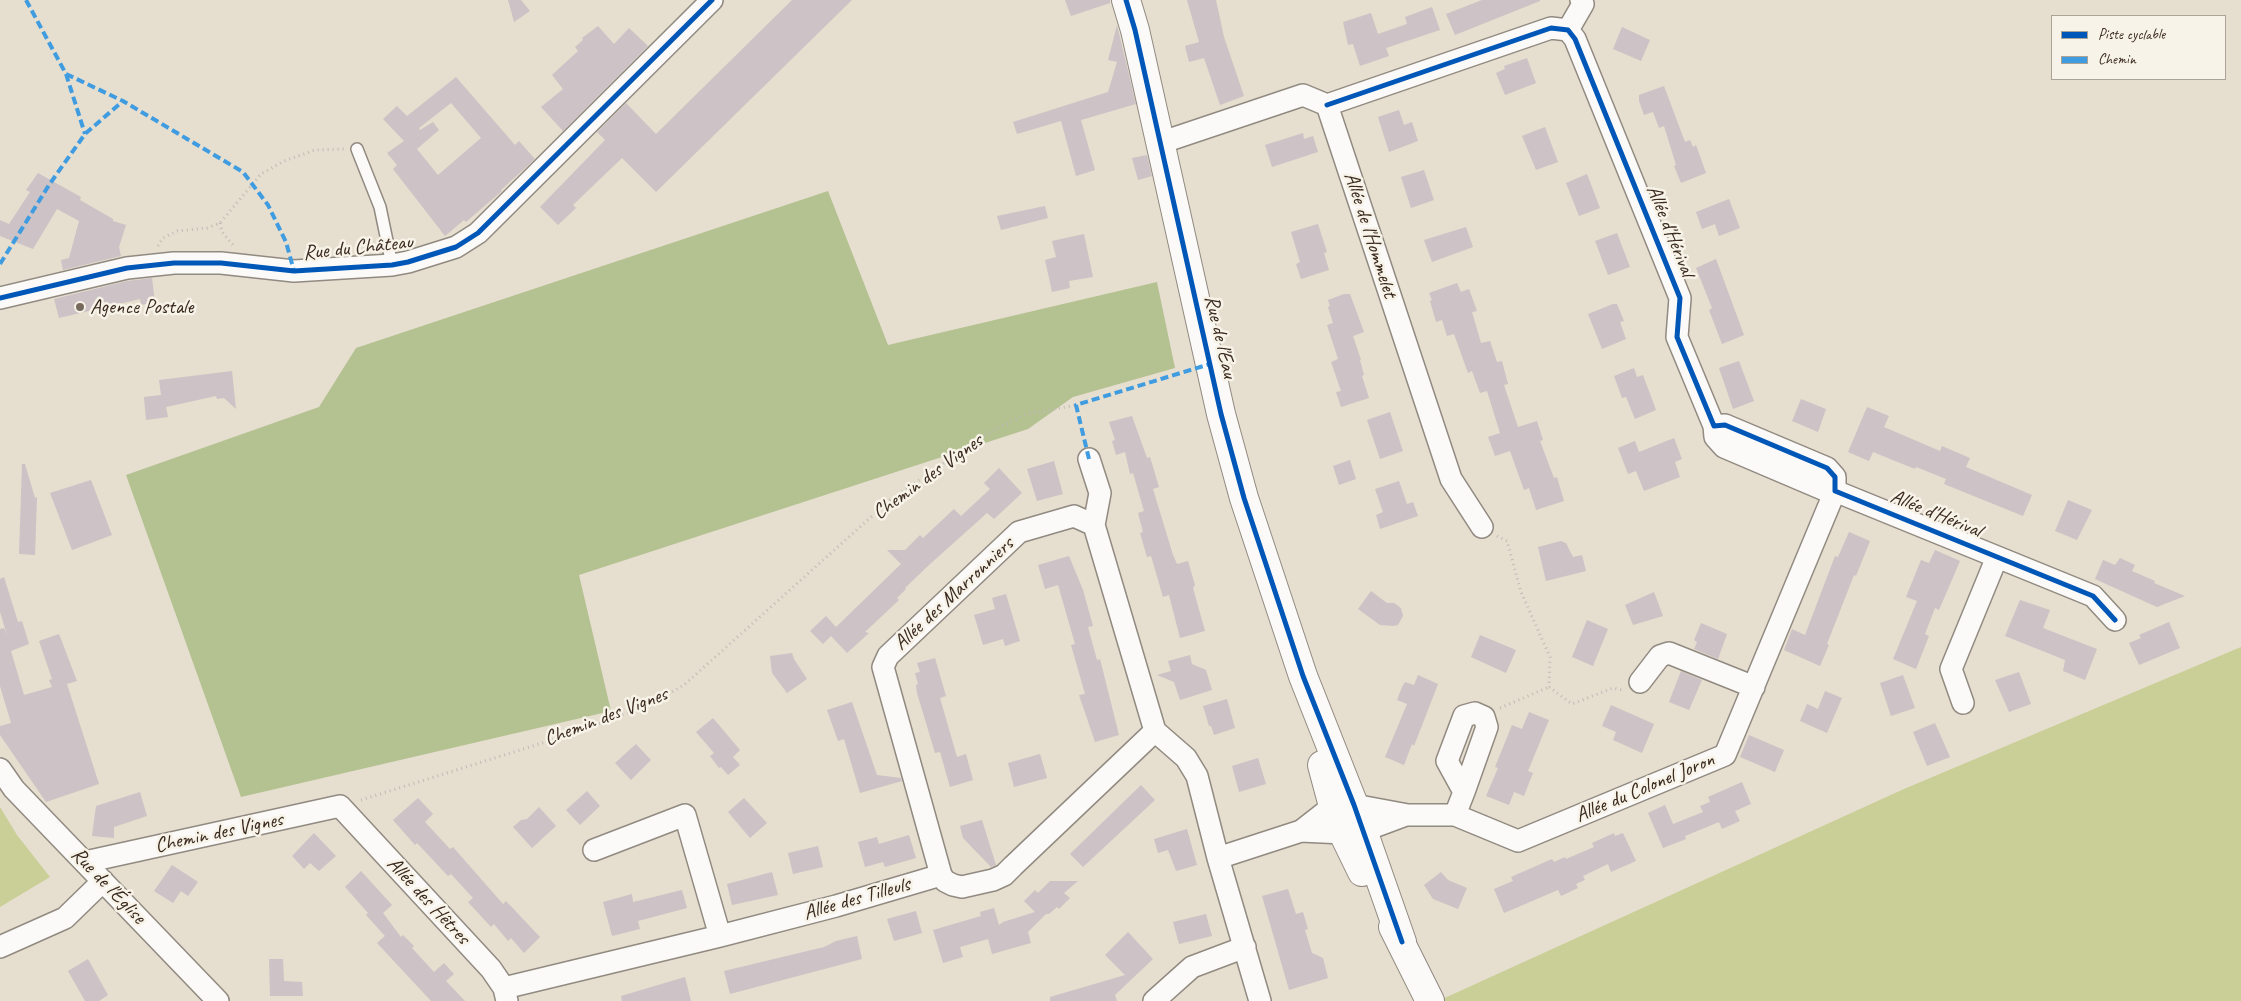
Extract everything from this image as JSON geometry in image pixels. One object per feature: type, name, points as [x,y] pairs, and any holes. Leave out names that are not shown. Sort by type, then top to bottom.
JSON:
[{"type":"street","name":"Rue du Château","points":[[0,298],[142,266],[221,262],[294,271],[392,265],[456,247],[478,233],[712,0]]},
{"type":"street","name":"Rue de l'Eau","points":[[1126,0],[1135,30],[1232,455],[1260,548],[1303,676],[1343,806],[1402,942],[1430,1001]]},
{"type":"street","points":[[1160,143],[1303,95],[1327,105],[1551,28],[1568,30],[1583,4],[1581,0]]},
{"type":"street","name":"Allée d'Hérival","points":[[1568,30],[1576,39],[1680,298],[1677,337],[1714,426],[1715,437],[1724,447],[1826,490],[1836,491],[2093,596],[2115,620]]},
{"type":"street","name":"Allée de l'Hommelet","points":[[1327,105],[1450,479],[1482,527]]},
{"type":"street","points":[[1089,459],[1100,493],[1094,525],[1156,731],[1186,758],[1193,767],[1245,948],[1255,1000]]},
{"type":"street","name":"Allée du Colonel Joron","points":[[1343,806],[1408,815],[1455,815],[1518,841],[1724,755],[1836,491]]},
{"type":"street","name":"Allée des Marronniers","points":[[942,875],[883,667],[888,656],[1019,532],[1074,516],[1094,525]]},
{"type":"street","points":[[1963,703],[1951,669],[1997,557]]},
{"type":"street","points":[[1640,682],[1660,656],[1669,653],[1754,687]]},
{"type":"street","points":[[1455,815],[1487,727],[1484,717]]},
{"type":"street","points":[[942,875],[946,881],[962,887],[993,880],[1004,874],[1156,731]]},
{"type":"street","name":"Rue de l'Église","points":[[0,768],[14,788],[218,1001]]},
{"type":"street","name":"Chemin des Vignes","points":[[84,862],[340,806]]},
{"type":"street","name":"Allée des Hêtres","points":[[340,806],[478,953],[491,969],[505,995]]},
{"type":"street","points":[[1218,858],[1301,831],[1343,806]]},
{"type":"street","points":[[594,850],[685,815],[720,936]]},
{"type":"street","name":"Allée du Colonel Joron","points":[[1353,832],[1408,815]]},
{"type":"street","points":[[1301,831],[1353,832]]},
{"type":"street","name":"Allée des Tilleuls","points":[[505,995],[836,906],[942,875]]},
{"type":"street","points":[[0,948],[65,918],[103,881]]},
{"type":"street","points":[[1154,1001],[1192,967],[1245,948]]},
{"type":"lane","points":[[357,149],[380,207],[392,265]]},
{"type":"path","points":[[142,266],[163,238],[178,231],[207,228],[220,223],[261,174],[284,161],[315,150],[357,149]]},
{"type":"path","points":[[1482,527],[1507,541],[1521,592],[1550,657],[1549,687]]},
{"type":"path","points":[[1549,687],[1572,704],[1613,688],[1621,691],[1640,682]]},
{"type":"path","points":[[1484,717],[1493,711],[1549,687]]},
{"type":"green space","points":[[828,191],[888,345],[1157,282],[1175,368],[1073,397],[1028,429],[579,575],[611,711],[241,797],[126,475],[319,407],[356,348]]},
{"type":"green space","points":[[2241,647],[2241,1001],[1438,1001],[1904,789]]},
{"type":"green space","points":[[0,807],[17,835],[50,877],[0,907]]},
{"type":"building","points":[[508,0],[521,0],[530,11],[514,22]]},
{"type":"building","points":[[792,0],[852,0],[656,192],[622,158],[573,205],[576,208],[558,225],[540,207],[605,140],[597,132],[626,103],[656,134]]},
{"type":"building","points":[[1065,0],[1110,0],[1110,3],[1071,16]]},
{"type":"building","points":[[1187,0],[1216,0],[1224,37],[1244,96],[1220,105],[1204,58],[1189,62],[1185,46],[1199,42]]},
{"type":"building","points":[[1482,0],[1540,1],[1455,35],[1446,14]]},
{"type":"building","points":[[1432,7],[1440,30],[1386,48],[1389,56],[1360,66],[1353,44],[1348,45],[1343,22],[1371,13],[1378,34],[1407,24],[1405,17]]},
{"type":"building","points":[[1117,25],[1136,104],[1081,120],[1095,170],[1076,176],[1061,121],[1017,134],[1013,122],[1108,92],[1117,62],[1108,60]]},
{"type":"building","points":[[598,26],[614,44],[629,28],[648,46],[563,131],[541,107],[563,89],[552,75],[578,51],[575,47],[583,40],[582,38]]},
{"type":"building","points":[[1622,27],[1650,40],[1641,61],[1613,49]]},
{"type":"building","points":[[1527,58],[1536,83],[1505,95],[1496,73],[1505,69],[1504,66]]},
{"type":"building","points":[[456,77],[515,145],[519,141],[535,159],[466,222],[464,220],[445,236],[393,169],[397,165],[387,153],[404,141],[383,119],[397,106],[407,116]],"holes":[[[451,103],[481,138],[438,175],[417,149],[439,130],[433,122],[420,130],[419,128]]]},
{"type":"building","points":[[1664,86],[1685,142],[1690,140],[1693,147],[1696,145],[1706,173],[1681,183],[1674,166],[1676,165],[1664,126],[1659,128],[1653,112],[1644,115],[1639,101],[1639,95]]},
{"type":"building","points":[[1399,110],[1404,125],[1412,122],[1418,141],[1389,152],[1378,117]]},
{"type":"building","points":[[1545,127],[1558,162],[1536,170],[1522,136]]},
{"type":"building","points":[[1303,133],[1304,139],[1313,136],[1318,152],[1272,167],[1265,145]]},
{"type":"building","points":[[1147,155],[1152,176],[1138,180],[1132,158]]},
{"type":"building","points":[[1424,170],[1434,200],[1411,208],[1401,177]]},
{"type":"building","points":[[38,173],[81,197],[80,200],[113,219],[113,221],[126,225],[119,247],[121,256],[63,270],[61,260],[69,258],[79,221],[57,209],[33,249],[0,236],[0,220],[9,224],[30,192],[26,190]]},
{"type":"building","points":[[1587,174],[1600,208],[1579,216],[1566,183]]},
{"type":"building","points":[[1729,199],[1740,228],[1719,236],[1715,224],[1702,229],[1696,212]]},
{"type":"building","points":[[1045,206],[1048,218],[1001,230],[997,216]]},
{"type":"building","points":[[1318,224],[1327,252],[1324,253],[1329,270],[1301,279],[1296,264],[1300,262],[1291,232]]},
{"type":"building","points":[[1466,227],[1473,247],[1432,262],[1424,240]]},
{"type":"building","points":[[1617,233],[1630,267],[1608,275],[1595,241]]},
{"type":"building","points":[[1084,234],[1093,277],[1069,281],[1070,288],[1052,292],[1045,260],[1056,257],[1052,241]]},
{"type":"building","points":[[1716,259],[1744,335],[1722,344],[1709,310],[1712,308],[1696,268]]},
{"type":"building","points":[[152,278],[155,302],[141,305],[140,299],[59,318],[54,299],[127,281]]},
{"type":"building","points":[[1457,283],[1461,292],[1469,289],[1477,311],[1472,312],[1481,343],[1490,341],[1497,362],[1502,361],[1508,384],[1504,385],[1518,427],[1537,421],[1543,440],[1540,441],[1554,478],[1557,477],[1564,501],[1536,510],[1529,488],[1524,490],[1510,451],[1495,456],[1488,437],[1500,433],[1487,391],[1480,393],[1472,371],[1468,373],[1454,334],[1447,336],[1442,320],[1436,322],[1430,301],[1432,300],[1429,293]]},
{"type":"building","points":[[1344,294],[1350,294],[1364,332],[1353,336],[1361,360],[1364,375],[1362,376],[1369,398],[1341,407],[1336,392],[1341,391],[1331,362],[1338,359],[1327,325],[1333,323],[1328,300]]},
{"type":"building","points":[[1617,304],[1624,321],[1620,322],[1626,339],[1602,349],[1588,314]]},
{"type":"building","points":[[1739,361],[1754,401],[1733,409],[1719,368]]},
{"type":"building","points":[[1634,368],[1637,377],[1643,375],[1656,410],[1635,419],[1626,397],[1622,398],[1614,376]]},
{"type":"building","points":[[232,371],[236,409],[224,398],[217,399],[216,396],[166,407],[168,417],[146,420],[144,397],[161,395],[159,380]]},
{"type":"building","points":[[1801,399],[1826,409],[1818,432],[1792,421]]},
{"type":"building","points":[[1867,407],[1889,416],[1884,427],[1940,451],[1942,446],[1970,458],[1966,467],[2032,495],[2023,516],[1944,484],[1946,479],[1916,467],[1915,469],[1873,452],[1869,461],[1848,452]]},
{"type":"building","points":[[1390,412],[1403,451],[1380,459],[1367,420]]},
{"type":"building","points":[[1132,416],[1147,458],[1150,457],[1159,487],[1153,489],[1173,555],[1177,564],[1188,561],[1195,585],[1193,588],[1205,631],[1180,638],[1169,595],[1163,597],[1151,556],[1147,557],[1140,533],[1143,532],[1138,513],[1144,511],[1133,473],[1130,474],[1125,452],[1116,455],[1112,441],[1115,440],[1109,422]]},
{"type":"building","points":[[1674,438],[1682,459],[1675,462],[1680,477],[1644,491],[1636,471],[1628,474],[1618,448],[1635,441],[1639,452]]},
{"type":"building","points":[[1350,460],[1356,479],[1339,485],[1333,466]]},
{"type":"building","points":[[1054,461],[1063,494],[1037,501],[1027,469]]},
{"type":"building","points":[[22,464],[25,464],[35,498],[37,497],[35,555],[19,554]]},
{"type":"building","points":[[999,468],[1022,493],[994,519],[987,513],[929,565],[905,588],[897,598],[899,600],[865,632],[869,633],[847,653],[831,636],[823,644],[810,631],[826,616],[836,627],[901,564],[887,550],[905,550],[920,535],[923,538],[954,509],[961,516],[990,489],[984,483]]},
{"type":"building","points":[[91,480],[112,535],[72,550],[50,493]]},
{"type":"building","points":[[1399,481],[1407,504],[1413,502],[1418,516],[1380,529],[1376,515],[1383,512],[1375,489]]},
{"type":"building","points":[[2068,500],[2092,510],[2077,540],[2055,531]]},
{"type":"building","points":[[1849,532],[1870,541],[1856,576],[1854,575],[1820,666],[1784,650],[1792,629],[1805,635],[1835,556],[1838,557]]},
{"type":"building","points":[[1561,541],[1566,543],[1573,557],[1582,555],[1586,571],[1546,581],[1538,547]]},
{"type":"building","points":[[1935,550],[1960,561],[1939,610],[1935,608],[1925,634],[1929,636],[1916,669],[1893,659],[1917,601],[1906,597],[1921,560],[1929,563]]},
{"type":"building","points":[[1069,556],[1083,590],[1093,626],[1088,627],[1097,660],[1100,659],[1119,735],[1095,742],[1079,695],[1085,694],[1071,645],[1075,644],[1058,585],[1045,589],[1038,565]]},
{"type":"building","points":[[2120,558],[2135,565],[2132,571],[2185,596],[2157,607],[2095,579],[2103,560],[2115,565]]},
{"type":"building","points":[[4,577],[18,622],[22,621],[29,644],[11,651],[24,695],[52,687],[49,680],[52,679],[39,641],[59,634],[77,681],[67,684],[99,784],[46,802],[0,735],[0,726],[11,723],[0,686],[0,629],[4,628],[7,635],[0,612],[0,579]]},
{"type":"building","points":[[1371,591],[1387,603],[1394,603],[1401,608],[1403,616],[1398,625],[1380,625],[1358,609]]},
{"type":"building","points":[[1654,592],[1663,616],[1633,625],[1625,605]]},
{"type":"building","points":[[1006,594],[1020,641],[1005,646],[1003,639],[983,645],[974,615],[995,609],[992,598]]},
{"type":"building","points":[[2020,600],[2050,610],[2043,628],[2097,649],[2085,680],[2063,671],[2065,660],[2005,636]]},
{"type":"building","points":[[1587,620],[1608,629],[1593,666],[1572,657]]},
{"type":"building","points":[[2169,622],[2180,648],[2139,665],[2129,643],[2141,638],[2139,635]]},
{"type":"building","points":[[1701,623],[1727,634],[1718,659],[1694,649],[1697,642],[1694,640]]},
{"type":"building","points":[[1480,635],[1516,650],[1506,673],[1471,657]]},
{"type":"building","points":[[792,653],[807,679],[787,693],[772,673],[770,656]]},
{"type":"building","points":[[1190,655],[1192,664],[1206,670],[1212,690],[1180,700],[1174,682],[1157,675],[1171,671],[1168,661]]},
{"type":"building","points":[[935,658],[946,696],[940,698],[957,757],[966,754],[973,780],[950,787],[940,752],[935,753],[916,685],[918,684],[915,673],[920,672],[917,663]]},
{"type":"building","points":[[1681,671],[1702,680],[1689,710],[1669,702]]},
{"type":"building","points":[[2019,672],[2031,704],[2009,712],[1995,680]]},
{"type":"building","points":[[1418,675],[1438,684],[1414,746],[1412,744],[1404,765],[1385,757],[1407,704],[1397,700],[1402,687],[1405,682],[1414,685]]},
{"type":"building","points":[[1903,675],[1915,708],[1891,716],[1880,683]]},
{"type":"building","points":[[1825,691],[1842,698],[1827,733],[1800,721],[1807,704],[1818,709]]},
{"type":"building","points":[[1227,699],[1235,728],[1214,735],[1203,706]]},
{"type":"building","points":[[852,702],[877,775],[901,778],[902,781],[860,793],[844,739],[838,741],[827,710]]},
{"type":"building","points":[[1611,705],[1654,724],[1642,753],[1613,740],[1616,732],[1602,726]]},
{"type":"building","points":[[1529,712],[1549,720],[1528,771],[1533,773],[1524,796],[1514,792],[1509,805],[1486,796],[1498,768],[1495,767],[1512,725],[1522,729]]},
{"type":"building","points":[[713,718],[740,750],[733,757],[740,765],[728,775],[721,767],[719,768],[710,756],[714,753],[696,732]]},
{"type":"building","points":[[1935,723],[1950,757],[1927,766],[1913,732]]},
{"type":"building","points":[[1749,735],[1784,750],[1775,772],[1740,757]]},
{"type":"building","points":[[636,744],[651,760],[631,780],[615,763]]},
{"type":"building","points":[[1040,754],[1047,778],[1014,787],[1008,763]]},
{"type":"building","points":[[1258,758],[1266,784],[1239,792],[1232,766]]},
{"type":"building","points":[[1742,782],[1751,804],[1735,811],[1740,821],[1722,829],[1719,822],[1685,836],[1686,839],[1663,848],[1648,813],[1665,805],[1673,824],[1703,812],[1700,806],[1710,802],[1708,797]]},
{"type":"building","points":[[1141,785],[1155,800],[1083,867],[1070,854]]},
{"type":"building","points":[[587,791],[600,806],[580,825],[566,810]]},
{"type":"building","points":[[140,792],[147,816],[114,827],[114,838],[92,836],[96,806]]},
{"type":"building","points":[[418,798],[433,814],[425,822],[450,849],[453,847],[503,904],[506,901],[540,937],[524,953],[511,938],[508,941],[494,924],[491,927],[468,902],[473,898],[451,874],[448,876],[417,843],[415,845],[393,820]]},
{"type":"building","points":[[744,798],[767,823],[750,838],[728,812]]},
{"type":"building","points":[[539,807],[556,826],[532,848],[513,827],[521,820],[527,819]]},
{"type":"building","points":[[982,820],[996,865],[991,867],[963,838],[960,826]]},
{"type":"building","points":[[1187,829],[1197,865],[1176,871],[1168,850],[1158,853],[1154,839]]},
{"type":"building","points":[[314,833],[336,856],[319,871],[310,863],[304,869],[292,856]]},
{"type":"building","points":[[1614,833],[1615,836],[1623,833],[1636,861],[1611,872],[1608,864],[1583,876],[1585,880],[1576,884],[1578,888],[1561,896],[1558,890],[1504,913],[1494,889],[1513,881],[1511,877],[1552,859],[1554,862],[1565,857],[1566,859],[1594,847],[1592,843]]},
{"type":"building","points":[[909,835],[916,858],[885,867],[883,862],[865,867],[858,842],[877,837],[879,844]]},
{"type":"building","points":[[818,846],[823,867],[793,874],[788,853]]},
{"type":"building","points":[[172,865],[198,882],[188,896],[181,891],[173,903],[154,891]]},
{"type":"building","points":[[361,871],[392,905],[383,913],[401,937],[403,935],[414,946],[412,948],[434,972],[444,963],[454,974],[446,981],[465,1001],[431,1001],[377,943],[385,936],[345,887]]},
{"type":"building","points":[[772,872],[778,895],[732,905],[727,884]]},
{"type":"building","points":[[1441,872],[1448,880],[1467,888],[1458,909],[1433,899],[1424,885]]},
{"type":"building","points":[[1050,881],[1078,881],[1064,893],[1070,898],[1059,909],[1057,907],[1049,914],[1046,914],[1028,932],[1031,943],[992,954],[988,939],[960,947],[963,957],[943,963],[933,930],[981,916],[980,912],[994,908],[999,925],[1035,912],[1024,901],[1035,890],[1038,893]]},
{"type":"building","points":[[1288,889],[1296,914],[1303,912],[1308,929],[1305,930],[1312,953],[1323,958],[1328,978],[1289,990],[1262,896]]},
{"type":"building","points":[[682,890],[687,908],[638,921],[640,929],[612,936],[603,902],[632,894],[633,902]]},
{"type":"building","points":[[916,911],[922,933],[894,941],[887,919]]},
{"type":"building","points":[[1206,914],[1212,936],[1179,944],[1173,922]]},
{"type":"building","points":[[1128,932],[1153,959],[1115,995],[1117,1001],[1050,1001],[1050,997],[1125,975],[1105,955]]},
{"type":"building","points":[[857,936],[862,959],[730,994],[724,971],[824,947],[836,941]]},
{"type":"building","points":[[88,959],[108,995],[99,1001],[85,1001],[68,971]]},
{"type":"building","points":[[269,959],[283,959],[284,981],[302,982],[303,996],[270,996]]},
{"type":"building","points":[[685,977],[691,1001],[622,1001],[621,996]]},
{"type":"marked path","points":[[26,0],[66,74],[85,134]]},
{"type":"marked path","points":[[66,74],[123,101],[243,172],[268,205],[286,242],[294,271]]},
{"type":"marked path","points":[[0,264],[49,185],[85,134],[123,101]]},
{"type":"marked path","points":[[1089,459],[1076,405],[1210,364]]},
{"type":"cycle path","points":[[0,298],[127,268],[174,263],[221,263],[294,271],[392,265],[456,247],[478,233],[712,0]]},
{"type":"cycle path","points":[[1126,0],[1135,30],[1221,414],[1244,498],[1303,676],[1354,805],[1402,942]]},
{"type":"cycle path","points":[[1327,105],[1551,28],[1568,30],[1575,39],[1680,298],[1677,337],[1714,426],[1725,425],[1827,468],[1835,477],[1835,491],[2093,596],[2115,620]]},
{"type":"place","name":"Agence Postale","points":[[80,307]]}]
